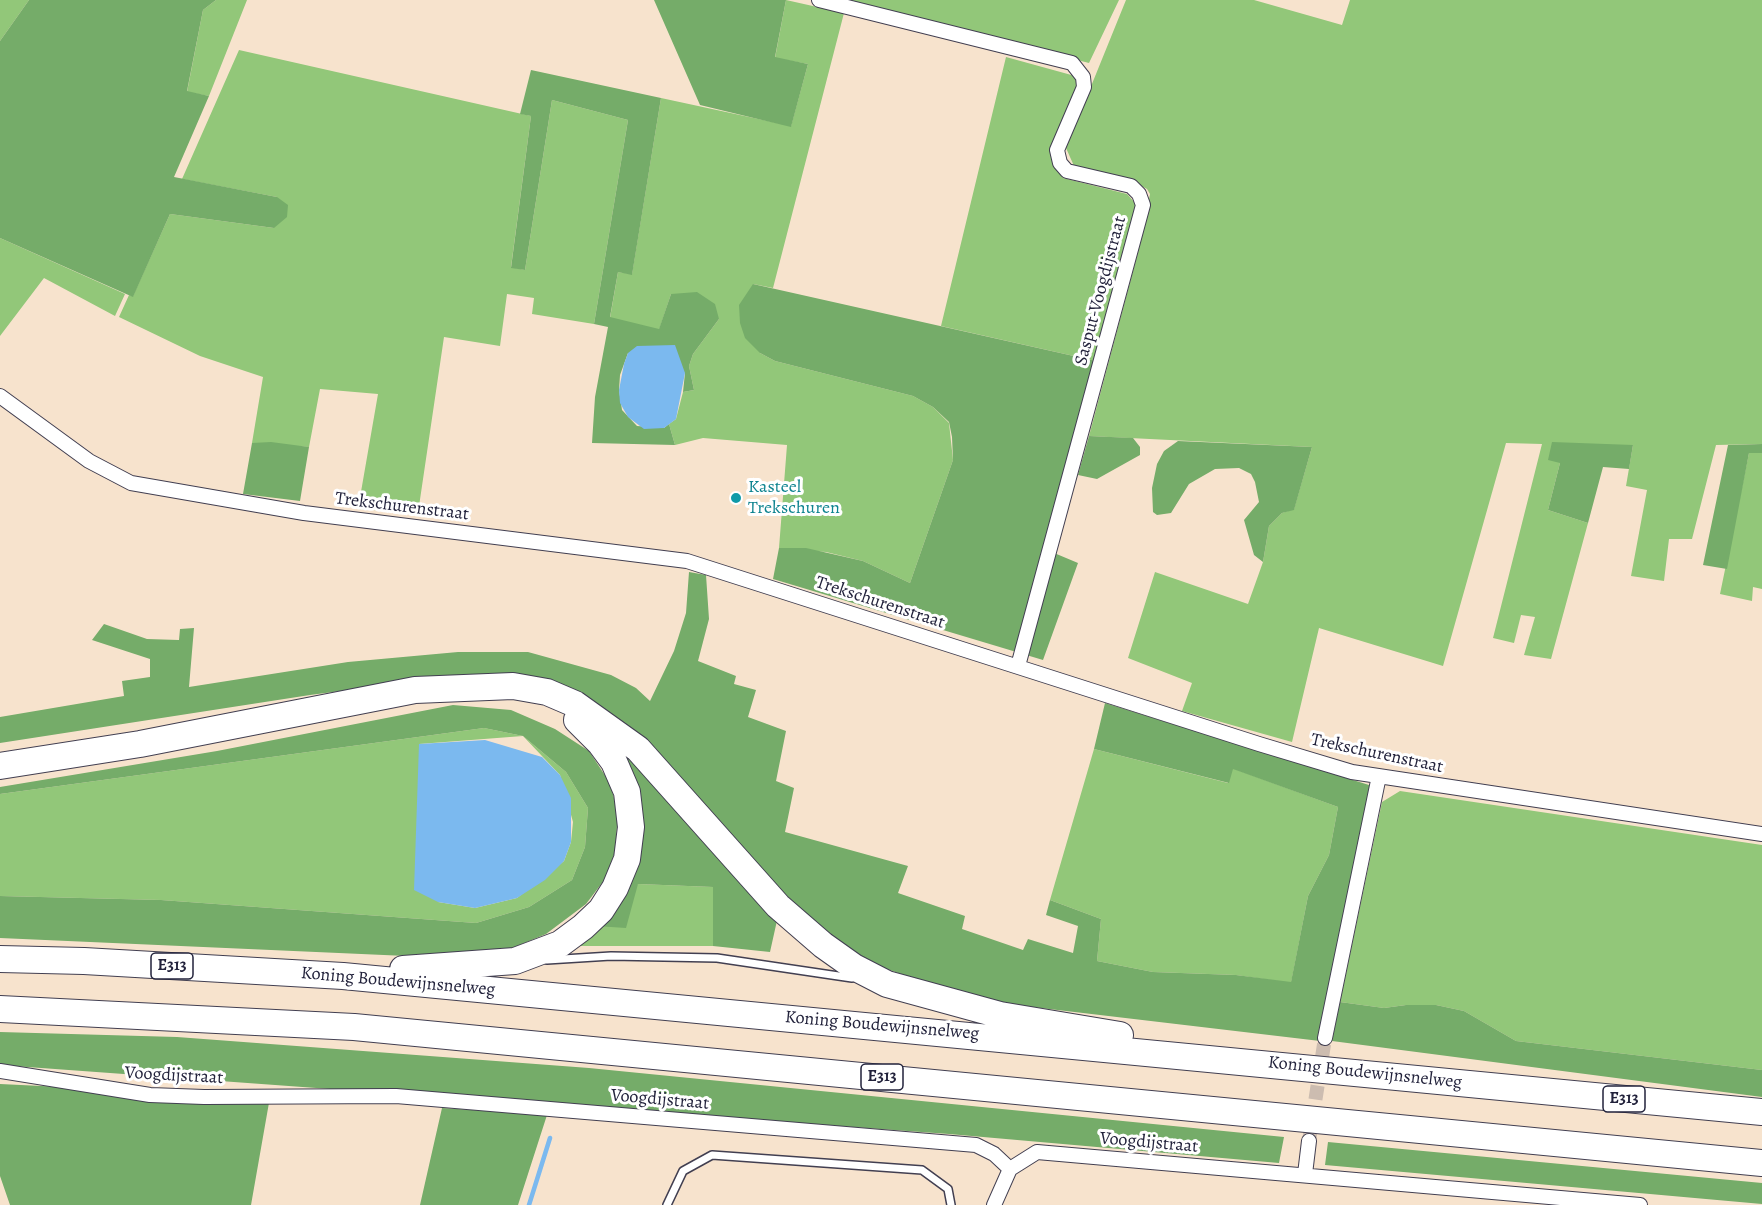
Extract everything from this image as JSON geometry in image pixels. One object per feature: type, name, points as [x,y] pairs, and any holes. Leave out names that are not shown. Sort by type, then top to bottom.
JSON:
[{"type":"highway","points":[[0,766],[140,744],[415,690],[478,685],[513,686],[547,692],[575,704],[638,749],[800,927],[854,967],[888,984],[1000,1015],[1107,1031],[1192,1056]]},
{"type":"highway","points":[[343,976],[515,962],[560,944],[584,927],[601,910],[615,888],[628,849],[631,827],[627,792],[614,762],[600,743],[580,723],[543,704],[478,685]]},
{"type":"highway","name":"Koning Boudewijnsnelweg","points":[[0,959],[84,961],[343,976],[1762,1112]]},
{"type":"highway","name":"E313","points":[[0,1009],[354,1027],[1762,1162]]},
{"type":"street","name":"Sasput-Voogdijstraat","points":[[819,0],[1072,63],[1083,77],[1084,87],[1057,150],[1060,163],[1067,171],[1131,186],[1139,194],[1143,205],[1018,666]]},
{"type":"street","name":"Trekschurenstraat","points":[[0,396],[88,461],[131,483],[304,513],[687,561],[1280,751],[1379,776],[1762,834]]},
{"type":"street","points":[[1325,1038],[1379,776]]},
{"type":"street","name":"Voogdijstraat","points":[[0,1071],[150,1095],[204,1098],[396,1096],[976,1145],[994,1154],[1010,1169],[1037,1152],[1305,1174],[1580,1202],[1640,1205]]},
{"type":"street","points":[[1305,1174],[1309,1141]]},
{"type":"street","points":[[994,1205],[1010,1169]]},
{"type":"lane","points":[[515,962],[611,956],[717,958],[888,984]]},
{"type":"lane","points":[[667,1205],[683,1171],[712,1155],[922,1170],[948,1189],[951,1205]]},
{"type":"green space","points":[[0,0],[29,0],[0,41]]},
{"type":"green space","points":[[29,0],[216,0],[203,10],[187,91],[209,96],[174,177],[277,197],[288,205],[287,217],[274,228],[170,214],[133,297],[0,238],[0,41]]},
{"type":"green space","points":[[216,0],[247,0],[209,96],[187,92],[203,10]]},
{"type":"green space","points":[[654,0],[786,0],[775,57],[808,64],[791,127],[700,105]]},
{"type":"green space","points":[[786,0],[844,13],[773,288],[753,284],[760,353],[775,361],[913,396],[933,407],[949,423],[953,460],[910,583],[863,561],[826,552],[779,548],[787,445],[703,438],[675,445],[669,424],[676,419],[683,392],[694,390],[689,366],[693,354],[719,319],[671,294],[659,330],[610,318],[618,272],[632,274],[661,98],[791,126],[808,64],[775,58]]},
{"type":"green space","points":[[844,0],[1119,0],[1089,63]]},
{"type":"green space","points":[[1126,0],[1254,0],[1342,25],[1350,0],[1762,0],[1762,444],[1716,445],[1692,539],[1669,539],[1664,581],[1631,576],[1647,490],[1626,486],[1633,445],[1606,445],[1560,463],[1548,510],[1588,523],[1551,659],[1524,655],[1535,617],[1521,615],[1514,643],[1493,638],[1542,444],[1506,443],[1443,666],[1319,628],[1292,742],[1182,711],[1192,683],[1128,658],[1155,572],[1248,604],[1263,562],[1269,526],[1282,513],[1294,509],[1312,447],[1089,436],[1141,241],[1150,194],[1147,189],[1134,182],[1074,166],[1066,148]]},
{"type":"green space","points":[[239,50],[531,116],[511,267],[525,270],[552,100],[628,120],[594,324],[532,314],[534,298],[507,294],[500,346],[444,337],[418,513],[358,509],[378,394],[320,389],[309,447],[252,443],[263,377],[200,356],[119,317],[129,295],[133,296],[170,214],[274,228],[277,197],[182,179]]},
{"type":"green space","points":[[1006,57],[1075,76],[1078,82],[1077,90],[1051,153],[1053,163],[1063,178],[1127,194],[1136,204],[1096,361],[941,326]]},
{"type":"green space","points":[[531,70],[661,98],[632,275],[618,272],[610,317],[659,329],[671,294],[697,292],[715,304],[719,319],[693,354],[689,366],[694,390],[683,392],[685,373],[628,353],[620,375],[619,390],[622,410],[637,426],[664,428],[669,424],[675,445],[592,443],[595,397],[608,327],[594,324],[628,120],[552,100],[525,270],[511,268],[531,116],[520,114]]},
{"type":"green space","points":[[0,238],[125,294],[115,316],[44,278],[0,336]]},
{"type":"green space","points":[[753,284],[1096,361],[1047,550],[1078,563],[1043,660],[773,579],[779,548],[806,548],[863,561],[910,583],[953,460],[952,437],[949,422],[933,407],[913,396],[775,361],[760,353],[745,338],[740,323],[739,305]]},
{"type":"green space","points":[[1089,436],[1133,438],[1140,447],[1140,455],[1097,479],[1078,475]]},
{"type":"green space","points":[[1178,441],[1312,447],[1294,510],[1282,513],[1269,526],[1263,562],[1254,555],[1244,520],[1259,502],[1255,482],[1251,474],[1239,468],[1215,469],[1189,484],[1171,513],[1157,515],[1153,512],[1152,488],[1157,464],[1164,451]]},
{"type":"green space","points":[[271,442],[309,447],[300,501],[243,494],[252,443]]},
{"type":"green space","points":[[1552,442],[1633,445],[1629,469],[1603,467],[1588,523],[1548,510],[1560,463],[1548,460]]},
{"type":"green space","points":[[1762,444],[1762,453],[1749,453],[1727,569],[1703,565],[1728,445]]},
{"type":"green space","points":[[1749,453],[1762,453],[1762,589],[1753,587],[1752,601],[1720,594]]},
{"type":"green space","points":[[689,572],[706,575],[709,619],[698,661],[736,676],[734,684],[756,690],[748,717],[786,731],[776,781],[794,788],[785,832],[908,866],[898,893],[965,916],[962,929],[1023,950],[1028,939],[1073,953],[1078,926],[1046,915],[1050,900],[1101,919],[1097,961],[1153,972],[1236,975],[1291,982],[1308,896],[1329,855],[1338,807],[1233,769],[1229,783],[1094,749],[1105,703],[1369,785],[1371,792],[1320,1041],[973,1000],[865,961],[803,917],[584,700],[440,678],[310,695],[0,743],[0,717],[124,696],[122,681],[150,677],[150,659],[92,640],[104,624],[147,639],[179,640],[180,629],[194,628],[189,687],[348,662],[458,652],[528,652],[611,675],[636,688],[650,701],[674,651],[686,613]]},
{"type":"green space","points":[[453,705],[511,710],[555,729],[589,751],[610,783],[618,813],[615,852],[605,879],[586,904],[546,934],[505,951],[429,957],[0,938],[0,896],[161,900],[476,923],[529,907],[572,880],[585,847],[588,808],[566,772],[523,736],[484,728],[0,794],[0,787],[217,751]]},
{"type":"green space","points":[[484,728],[523,736],[566,772],[588,808],[585,847],[572,880],[529,907],[476,923],[161,900],[0,896],[0,794]],"holes":[[[523,736],[560,775],[573,822],[571,842],[564,861],[517,898],[475,908],[438,902],[419,744]]]},
{"type":"green space","points":[[617,744],[778,916],[770,952],[713,946],[713,887],[638,884],[626,928],[596,926],[626,886]]},
{"type":"green space","points":[[1094,749],[1228,783],[1232,768],[1338,807],[1329,855],[1308,896],[1291,983],[1236,975],[1153,972],[1097,961],[1101,919],[1050,900]]},
{"type":"green space","points":[[1400,791],[1762,845],[1762,1070],[1516,1041],[1464,1011],[1436,1005],[1384,1008],[1340,1002],[1382,802]]},
{"type":"green space","points":[[638,884],[713,887],[713,946],[571,946]]},
{"type":"green space","points":[[1340,1002],[1384,1008],[1436,1005],[1464,1011],[1516,1041],[1762,1070],[1762,1097],[1332,1041]]},
{"type":"green space","points":[[0,1032],[177,1037],[589,1068],[1284,1137],[1279,1163],[949,1134],[0,1065]]},
{"type":"green space","points":[[0,1084],[270,1097],[251,1205],[10,1205],[0,1176]]},
{"type":"green space","points":[[442,1108],[547,1115],[518,1205],[420,1205]]},
{"type":"green space","points":[[1328,1142],[1762,1183],[1762,1204],[1325,1165]]},
{"type":"water","points":[[675,345],[685,373],[676,419],[664,428],[644,429],[628,417],[620,403],[619,390],[628,353],[637,346]]},
{"type":"water","points":[[485,740],[542,757],[560,775],[571,798],[571,842],[564,861],[545,880],[517,898],[475,908],[438,902],[414,890],[419,744]]},
{"type":"waterway","points":[[529,1205],[550,1138]]},
{"type":"tunnel","points":[[1309,1141],[1325,1038]]},
{"type":"place","name":"Kasteel Trekschuren","points":[[736,498]]}]
